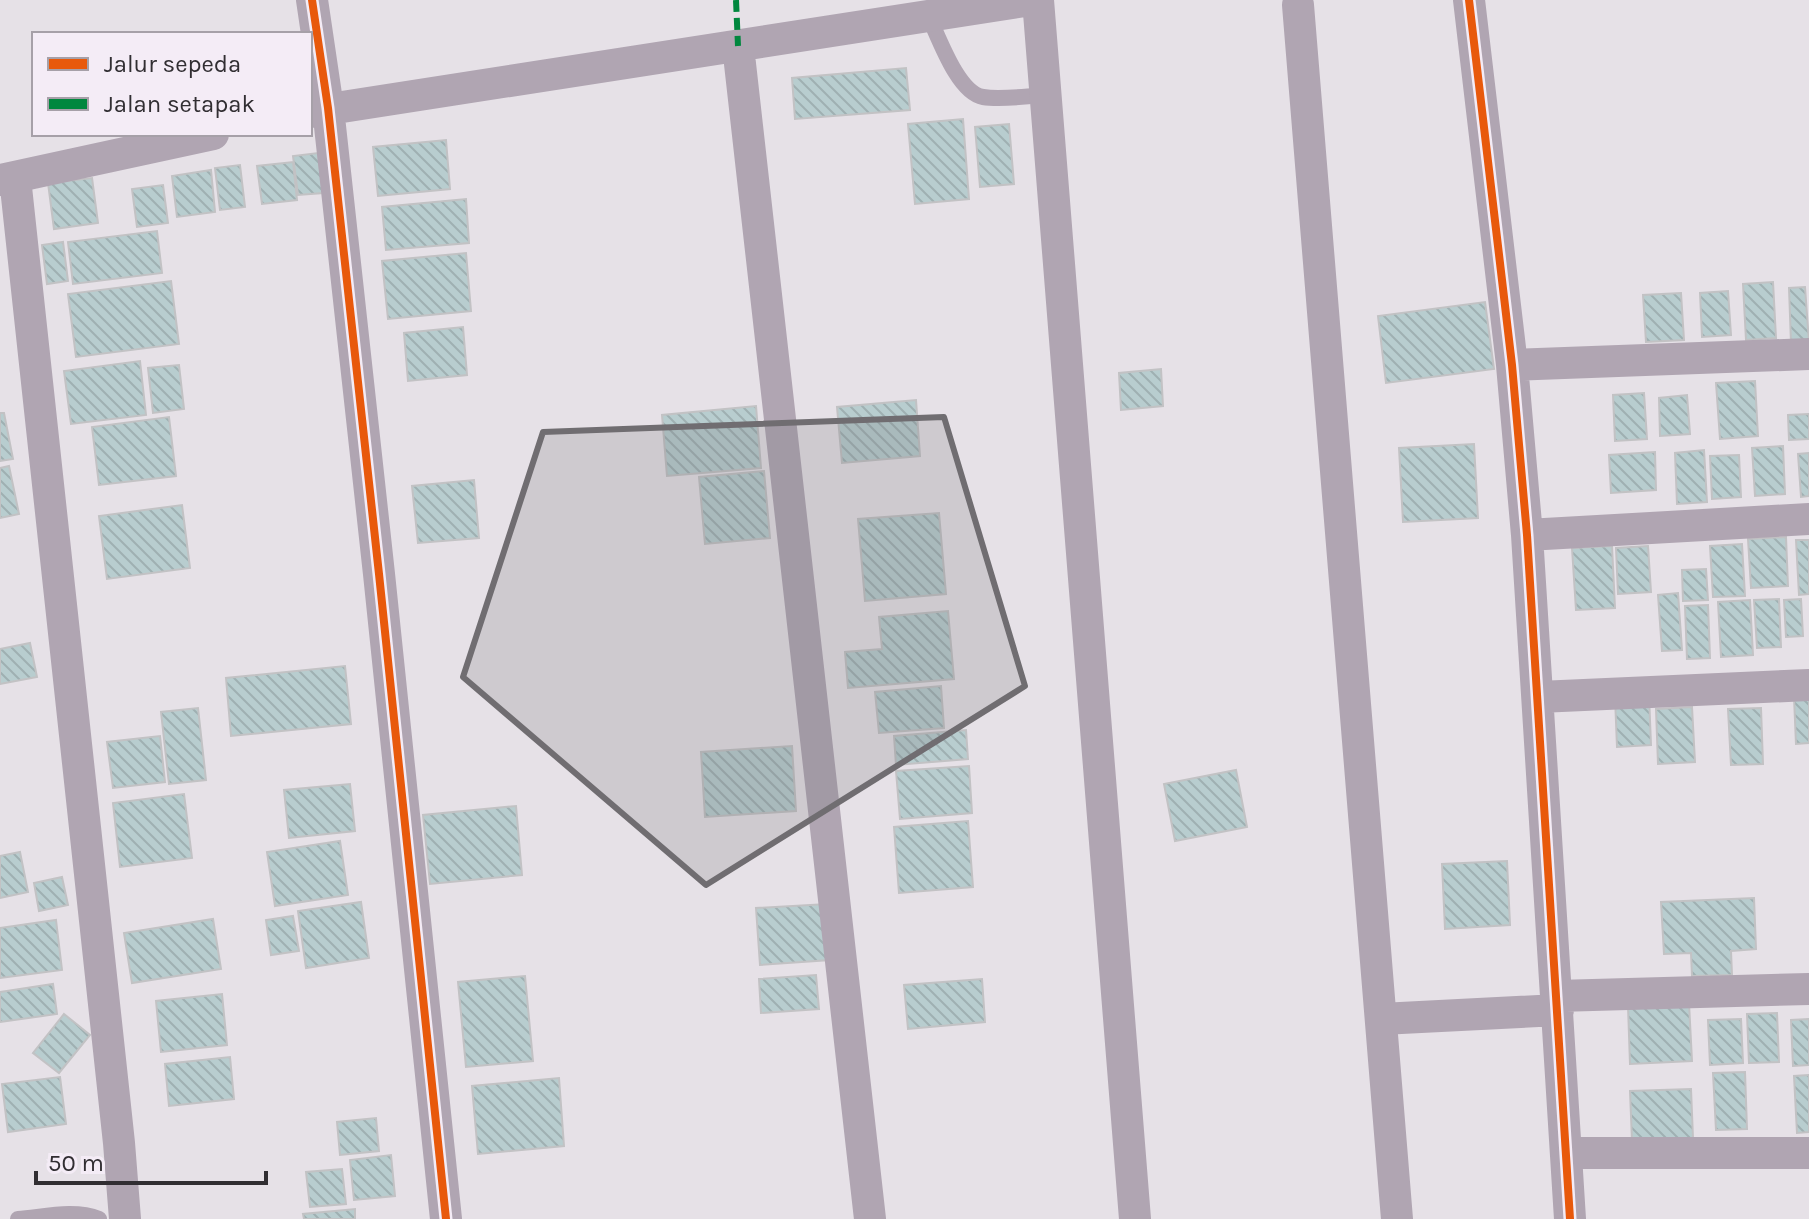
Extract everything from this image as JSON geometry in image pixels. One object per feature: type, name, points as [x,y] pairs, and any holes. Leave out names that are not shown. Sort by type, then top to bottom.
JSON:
[{"type":"street","points":[[312,0],[319,110],[446,1219]]},
{"type":"street","points":[[319,110],[738,46],[945,10],[1031,0]]},
{"type":"street","points":[[1038,0],[1135,1219]]},
{"type":"street","points":[[1469,0],[1512,365],[1527,535],[1570,1219]]},
{"type":"street","points":[[1298,5],[1397,1219]]},
{"type":"street","points":[[738,46],[870,1219]]},
{"type":"street","points":[[125,1219],[119,1143],[8,179],[204,136]]},
{"type":"street","points":[[1512,365],[1809,354]]},
{"type":"street","points":[[1527,535],[1809,519]]},
{"type":"street","points":[[1539,697],[1809,685]]},
{"type":"street","points":[[1381,1019],[1558,1003],[1809,989]]},
{"type":"street","points":[[1567,1153],[1809,1153]]},
{"type":"lane","points":[[945,10],[952,64],[971,93],[984,97],[1046,95]]},
{"type":"lane","points":[[18,1219],[71,1214],[99,1219]]},
{"type":"highlighted area","points":[[944,417],[1025,686],[706,885],[463,677],[543,432]]},
{"type":"building","points":[[906,68],[910,110],[795,119],[792,78]]},
{"type":"building","points":[[963,119],[969,199],[915,204],[908,124]]},
{"type":"building","points":[[1009,124],[1014,184],[980,187],[975,127]]},
{"type":"building","points":[[446,140],[450,189],[378,196],[373,147]]},
{"type":"building","points":[[318,153],[323,193],[298,195],[293,156]]},
{"type":"building","points":[[293,162],[297,200],[262,204],[257,166]]},
{"type":"building","points":[[240,165],[245,207],[220,210],[215,168]]},
{"type":"building","points":[[211,170],[215,212],[177,217],[172,176]]},
{"type":"building","points":[[92,178],[98,223],[54,229],[48,183]]},
{"type":"building","points":[[163,185],[168,223],[137,227],[132,189]]},
{"type":"building","points":[[466,199],[469,243],[386,250],[382,207]]},
{"type":"building","points":[[157,231],[162,273],[73,284],[68,242]]},
{"type":"building","points":[[63,242],[68,281],[47,284],[42,245]]},
{"type":"building","points":[[466,253],[471,311],[388,319],[382,261]]},
{"type":"building","points":[[171,281],[179,344],[76,357],[68,294]]},
{"type":"building","points":[[1773,282],[1776,338],[1746,340],[1743,284]]},
{"type":"building","points":[[1805,287],[1809,342],[1791,343],[1789,288]]},
{"type":"building","points":[[1728,291],[1731,335],[1702,337],[1700,293]]},
{"type":"building","points":[[1681,293],[1684,340],[1646,342],[1643,295]]},
{"type":"building","points":[[1485,302],[1494,369],[1386,383],[1378,316]]},
{"type":"building","points":[[463,327],[467,375],[408,381],[404,333]]},
{"type":"building","points":[[140,361],[146,415],[71,424],[64,371]]},
{"type":"building","points":[[179,365],[184,409],[153,413],[148,368]]},
{"type":"building","points":[[1161,369],[1163,406],[1121,410],[1119,373]]},
{"type":"building","points":[[1755,381],[1758,436],[1720,439],[1716,383]]},
{"type":"building","points":[[1644,393],[1647,439],[1615,441],[1613,395]]},
{"type":"building","points":[[1687,395],[1690,434],[1660,436],[1659,398]]},
{"type":"building","points":[[916,400],[920,456],[842,463],[837,407]]},
{"type":"building","points":[[756,406],[761,468],[667,476],[662,415]]},
{"type":"building","points":[[0,413],[4,413],[13,459],[0,461]]},
{"type":"building","points":[[1809,414],[1809,439],[1789,440],[1788,415]]},
{"type":"building","points":[[169,417],[176,476],[99,485],[92,427]]},
{"type":"building","points":[[1474,444],[1478,518],[1403,522],[1399,448]]},
{"type":"building","points":[[1783,446],[1785,494],[1755,496],[1752,448]]},
{"type":"building","points":[[1704,450],[1707,502],[1677,504],[1675,453]]},
{"type":"building","points":[[1655,452],[1656,490],[1611,493],[1609,455]]},
{"type":"building","points":[[1809,453],[1809,496],[1801,497],[1798,454]]},
{"type":"building","points":[[1739,455],[1741,497],[1712,499],[1710,456]]},
{"type":"building","points":[[9,466],[19,514],[0,518],[0,468]]},
{"type":"building","points":[[764,471],[770,538],[705,544],[699,477]]},
{"type":"building","points":[[474,480],[479,538],[418,543],[412,486]]},
{"type":"building","points":[[182,505],[190,568],[107,579],[99,516]]},
{"type":"building","points":[[939,513],[946,594],[865,601],[858,519]]},
{"type":"building","points":[[1786,537],[1788,586],[1751,588],[1748,539]]},
{"type":"building","points":[[1796,540],[1809,540],[1809,594],[1799,595]]},
{"type":"building","points":[[1742,544],[1745,596],[1713,597],[1710,546]]},
{"type":"building","points":[[1612,546],[1615,608],[1576,610],[1572,548]]},
{"type":"building","points":[[1648,546],[1651,592],[1618,594],[1616,548]]},
{"type":"building","points":[[1706,569],[1708,600],[1683,601],[1682,570]]},
{"type":"building","points":[[1678,593],[1682,650],[1662,651],[1658,595]]},
{"type":"building","points":[[1779,599],[1781,647],[1757,648],[1754,600]]},
{"type":"building","points":[[1801,599],[1803,636],[1786,637],[1784,600]]},
{"type":"building","points":[[1750,600],[1753,655],[1721,657],[1718,602]]},
{"type":"building","points":[[1708,605],[1710,658],[1687,659],[1685,606]]},
{"type":"building","points":[[948,611],[954,679],[848,688],[845,652],[882,649],[879,617]]},
{"type":"building","points":[[30,643],[37,677],[0,684],[0,649]]},
{"type":"building","points":[[345,666],[351,724],[231,736],[226,678]]},
{"type":"building","points":[[941,686],[944,728],[879,733],[875,692]]},
{"type":"building","points":[[1649,695],[1651,745],[1617,747],[1615,697]]},
{"type":"building","points":[[1809,696],[1809,743],[1796,744],[1794,697]]},
{"type":"building","points":[[1692,707],[1695,762],[1658,764],[1656,709]]},
{"type":"building","points":[[198,708],[206,780],[169,784],[161,712]]},
{"type":"building","points":[[1761,708],[1763,764],[1731,765],[1728,709]]},
{"type":"building","points":[[966,730],[968,759],[896,765],[894,736]]},
{"type":"building","points":[[160,736],[165,782],[113,788],[107,742]]},
{"type":"building","points":[[792,746],[796,811],[705,817],[701,752]]},
{"type":"building","points":[[969,766],[972,813],[900,819],[896,771]]},
{"type":"building","points":[[1236,770],[1247,827],[1175,841],[1164,784]]},
{"type":"building","points":[[350,784],[355,831],[289,838],[284,790]]},
{"type":"building","points":[[184,794],[192,858],[120,867],[113,803]]},
{"type":"building","points":[[516,806],[522,875],[430,884],[423,815]]},
{"type":"building","points":[[968,821],[973,887],[899,893],[894,827]]},
{"type":"building","points":[[340,841],[348,895],[275,906],[267,852]]},
{"type":"building","points":[[20,852],[28,892],[0,898],[0,856]]},
{"type":"building","points":[[1507,861],[1510,925],[1445,929],[1442,864]]},
{"type":"building","points":[[62,877],[68,905],[39,911],[34,883]]},
{"type":"building","points":[[1754,898],[1756,949],[1731,951],[1732,975],[1692,976],[1691,953],[1664,954],[1661,902]]},
{"type":"building","points":[[361,902],[369,958],[306,968],[298,911]]},
{"type":"building","points":[[827,904],[830,960],[760,965],[756,908]]},
{"type":"building","points":[[293,916],[299,951],[271,955],[266,920]]},
{"type":"building","points":[[213,919],[221,969],[132,983],[124,933]]},
{"type":"building","points":[[56,920],[62,970],[0,978],[0,928]]},
{"type":"building","points":[[816,975],[819,1009],[761,1013],[759,979]]},
{"type":"building","points":[[525,976],[533,1061],[466,1067],[458,982]]},
{"type":"building","points":[[982,979],[985,1022],[908,1029],[904,985]]},
{"type":"building","points":[[53,984],[57,1014],[0,1022],[0,992]]},
{"type":"building","points":[[222,994],[227,1045],[161,1052],[156,1001]]},
{"type":"building","points":[[1689,1003],[1692,1061],[1630,1064],[1628,1006]]},
{"type":"building","points":[[1777,1013],[1779,1062],[1749,1063],[1747,1014]]},
{"type":"building","points":[[64,1014],[90,1035],[59,1073],[33,1053]]},
{"type":"building","points":[[1741,1019],[1743,1063],[1710,1065],[1708,1020]]},
{"type":"building","points":[[1809,1019],[1809,1065],[1793,1066],[1791,1020]]},
{"type":"building","points":[[230,1057],[234,1099],[169,1106],[165,1064]]},
{"type":"building","points":[[1745,1072],[1747,1129],[1716,1130],[1713,1073]]},
{"type":"building","points":[[1809,1075],[1809,1132],[1797,1133],[1794,1076]]},
{"type":"building","points":[[60,1077],[66,1124],[8,1132],[2,1084]]},
{"type":"building","points":[[559,1078],[564,1146],[478,1154],[472,1086]]},
{"type":"building","points":[[1691,1089],[1693,1138],[1632,1141],[1630,1091]]},
{"type":"building","points":[[376,1118],[379,1151],[340,1155],[337,1122]]},
{"type":"building","points":[[391,1155],[395,1196],[354,1200],[350,1160]]},
{"type":"building","points":[[342,1169],[346,1204],[310,1207],[306,1172]]},
{"type":"building","points":[[355,1209],[355,1219],[304,1219],[303,1214]]},
{"type":"marked path","points":[[736,0],[738,46]]},
{"type":"cycle path","points":[[312,0],[328,108],[446,1219]]},
{"type":"cycle path","points":[[1469,0],[1512,365],[1527,535],[1570,1219]]}]
